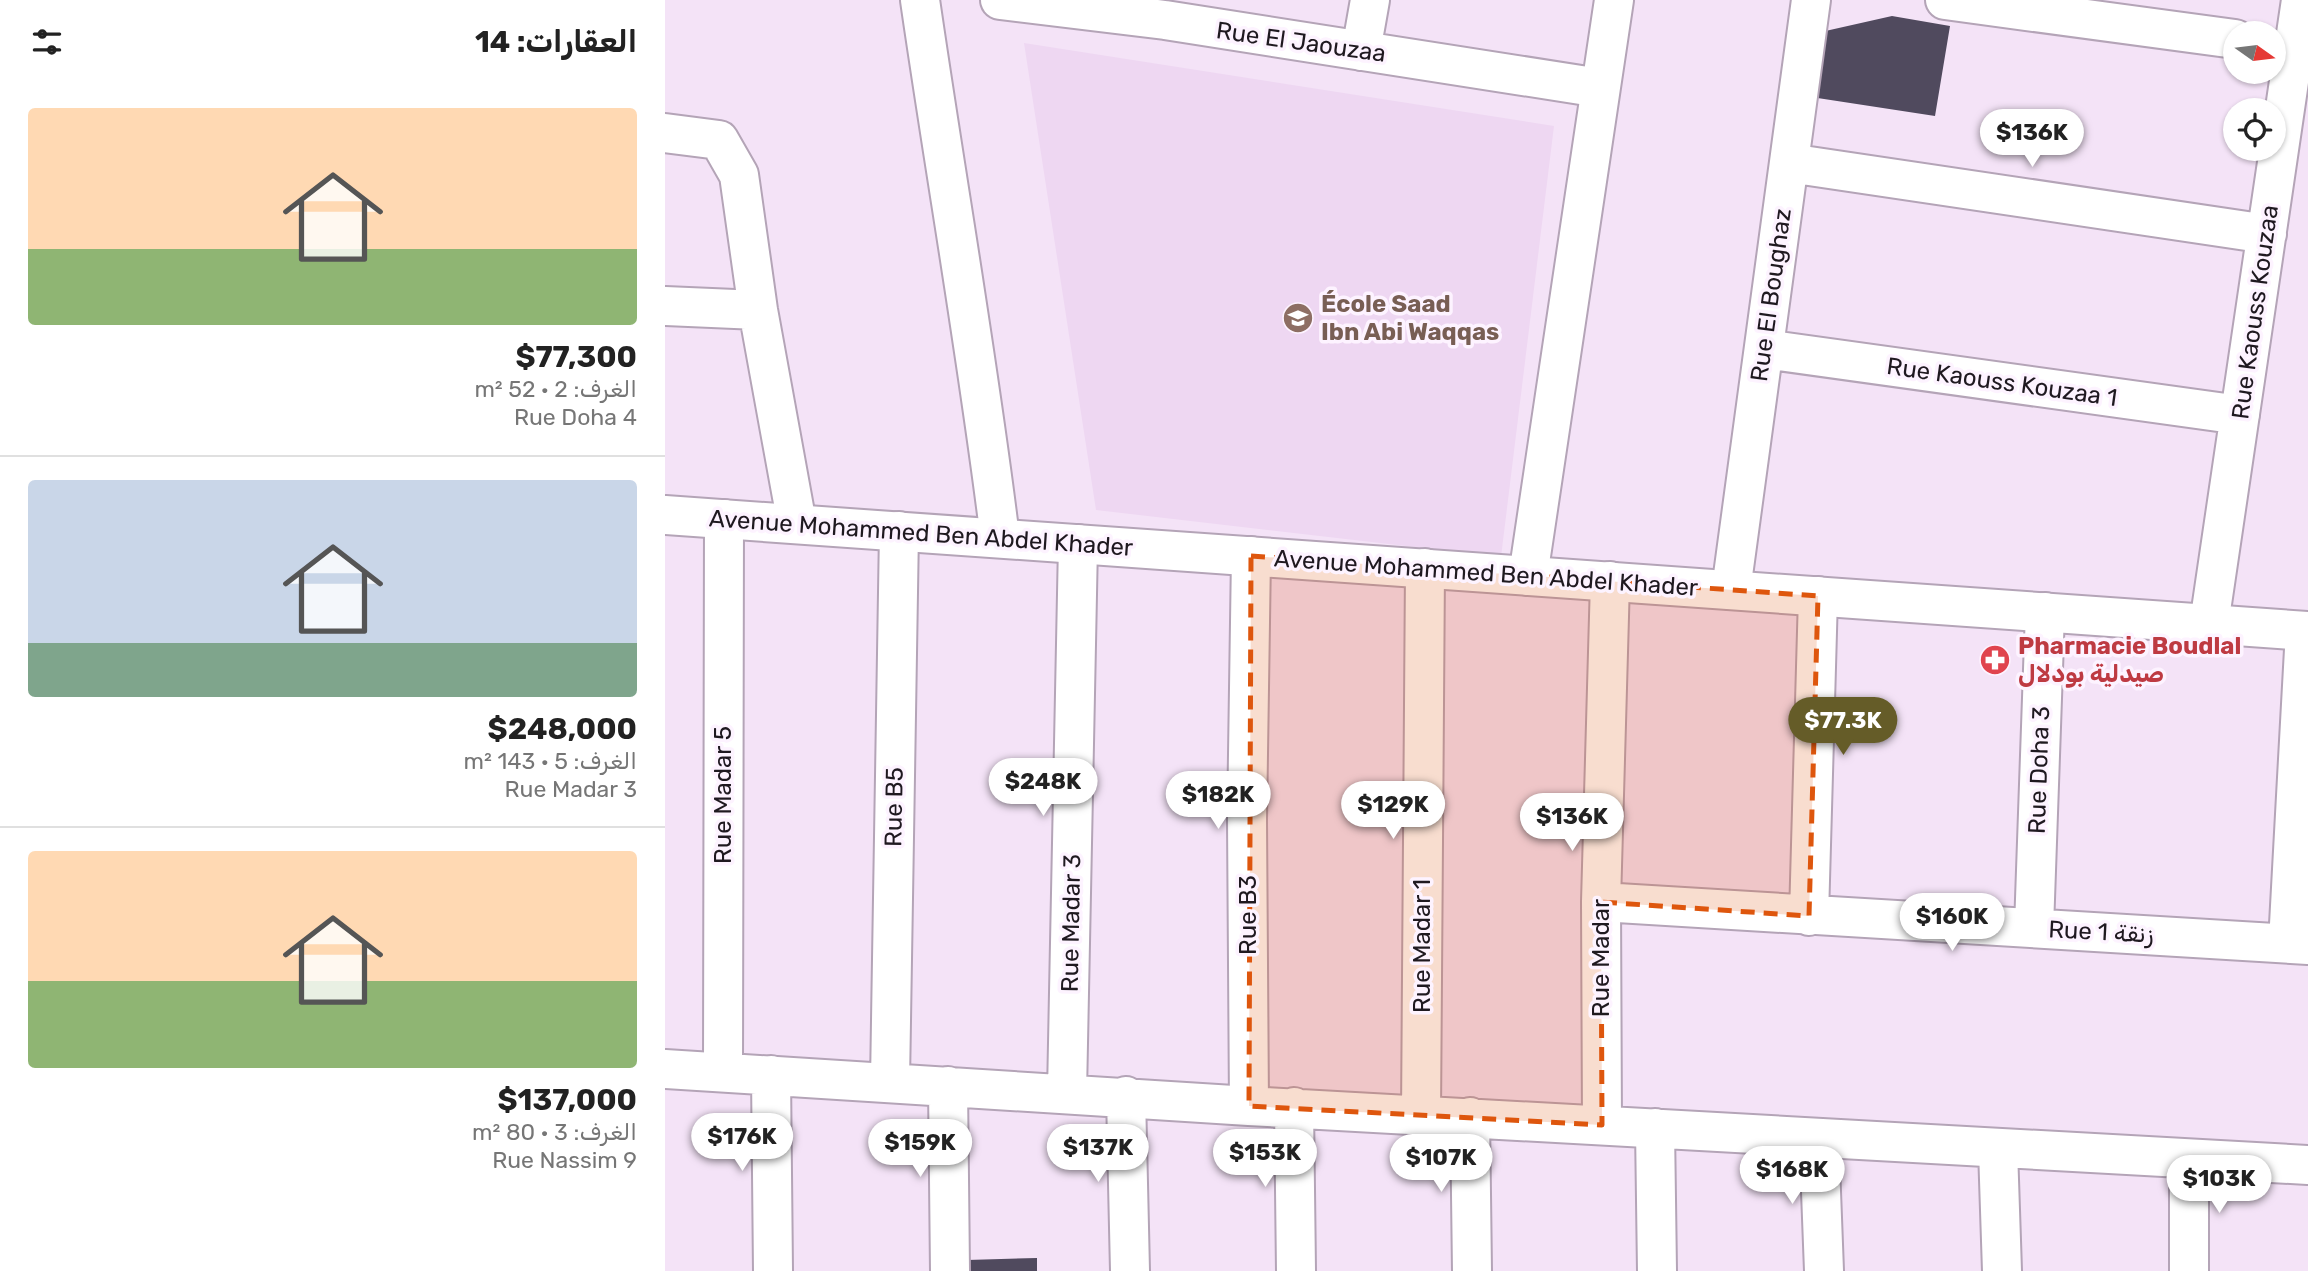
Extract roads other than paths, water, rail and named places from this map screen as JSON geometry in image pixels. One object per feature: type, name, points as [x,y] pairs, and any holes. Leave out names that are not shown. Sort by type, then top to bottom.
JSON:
[{"type":"street","points":[[920,0],[951,214],[985,409],[1000,538]]},
{"type":"street","name":"Rue El Jaouzaa","points":[[1000,0],[1166,10],[1361,51],[1600,88]]},
{"type":"street","points":[[1361,51],[1370,0]]},
{"type":"street","points":[[1528,576],[1614,0]]},
{"type":"street","name":"Rue El Boughaz","points":[[1731,590],[1811,0]]},
{"type":"street","points":[[1945,0],[2223,36]]},
{"type":"street","name":"Rue Kaouss Kouzaa","points":[[2286,40],[2301,0]]},
{"type":"street","name":"Rue Kaouss Kouzaa","points":[[2209,624],[2267,234],[2280,84]]},
{"type":"street","points":[[665,133],[719,140],[731,156],[739,175],[758,310],[797,524]]},
{"type":"street","points":[[1789,163],[2267,234]]},
{"type":"street","points":[[665,306],[758,310]]},
{"type":"street","name":"Rue Kaouss Kouzaa 1","points":[[1764,349],[2240,415]]},
{"type":"street","name":"Avenue Mohammed Ben Abdel Khader","points":[[665,514],[2307,631]]},
{"type":"street","name":"Rue Madar 5","points":[[723,1072],[724,519]]},
{"type":"street","name":"Rue B5","points":[[890,1082],[899,531]]},
{"type":"street","name":"Rue Madar 3","points":[[1067,1093],[1078,544]]},
{"type":"street","name":"Rue B3","points":[[1249,1106],[1247,820],[1251,556]]},
{"type":"street","name":"Rue Madar 1","points":[[1421,1114],[1425,568]]},
{"type":"street","name":"Rue Madar","points":[[1602,1125],[1601,902],[1610,581]]},
{"type":"street","points":[[1809,916],[1818,596]]},
{"type":"street","name":"Rue Doha 3","points":[[2033,928],[2045,612]]},
{"type":"street","points":[[2298,944],[2307,631]]},
{"type":"street","name":"Rue 1 زنقة","points":[[1601,902],[2298,944]]},
{"type":"street","points":[[665,1069],[1126,1096],[1249,1106],[2308,1166]]},
{"type":"street","points":[[771,1075],[773,1271]]},
{"type":"street","points":[[948,1086],[950,1271]]},
{"type":"street","points":[[1126,1096],[1130,1271]]},
{"type":"street","points":[[1294,1107],[1296,1271]]},
{"type":"street","points":[[1470,1117],[1472,1271]]},
{"type":"street","points":[[1655,1128],[1657,1271]]},
{"type":"street","points":[[1819,1138],[1824,1271]]},
{"type":"street","points":[[1998,1149],[2002,1271]]},
{"type":"street","points":[[2189,1160],[2189,1271]]},
{"type":"place","name":"École Saad Ibn Abi Waqqas","points":[[1298,318]]},
{"type":"place","name":"Pharmacie Boudlal صيدلية بودلال","points":[[1995,660]]}]
